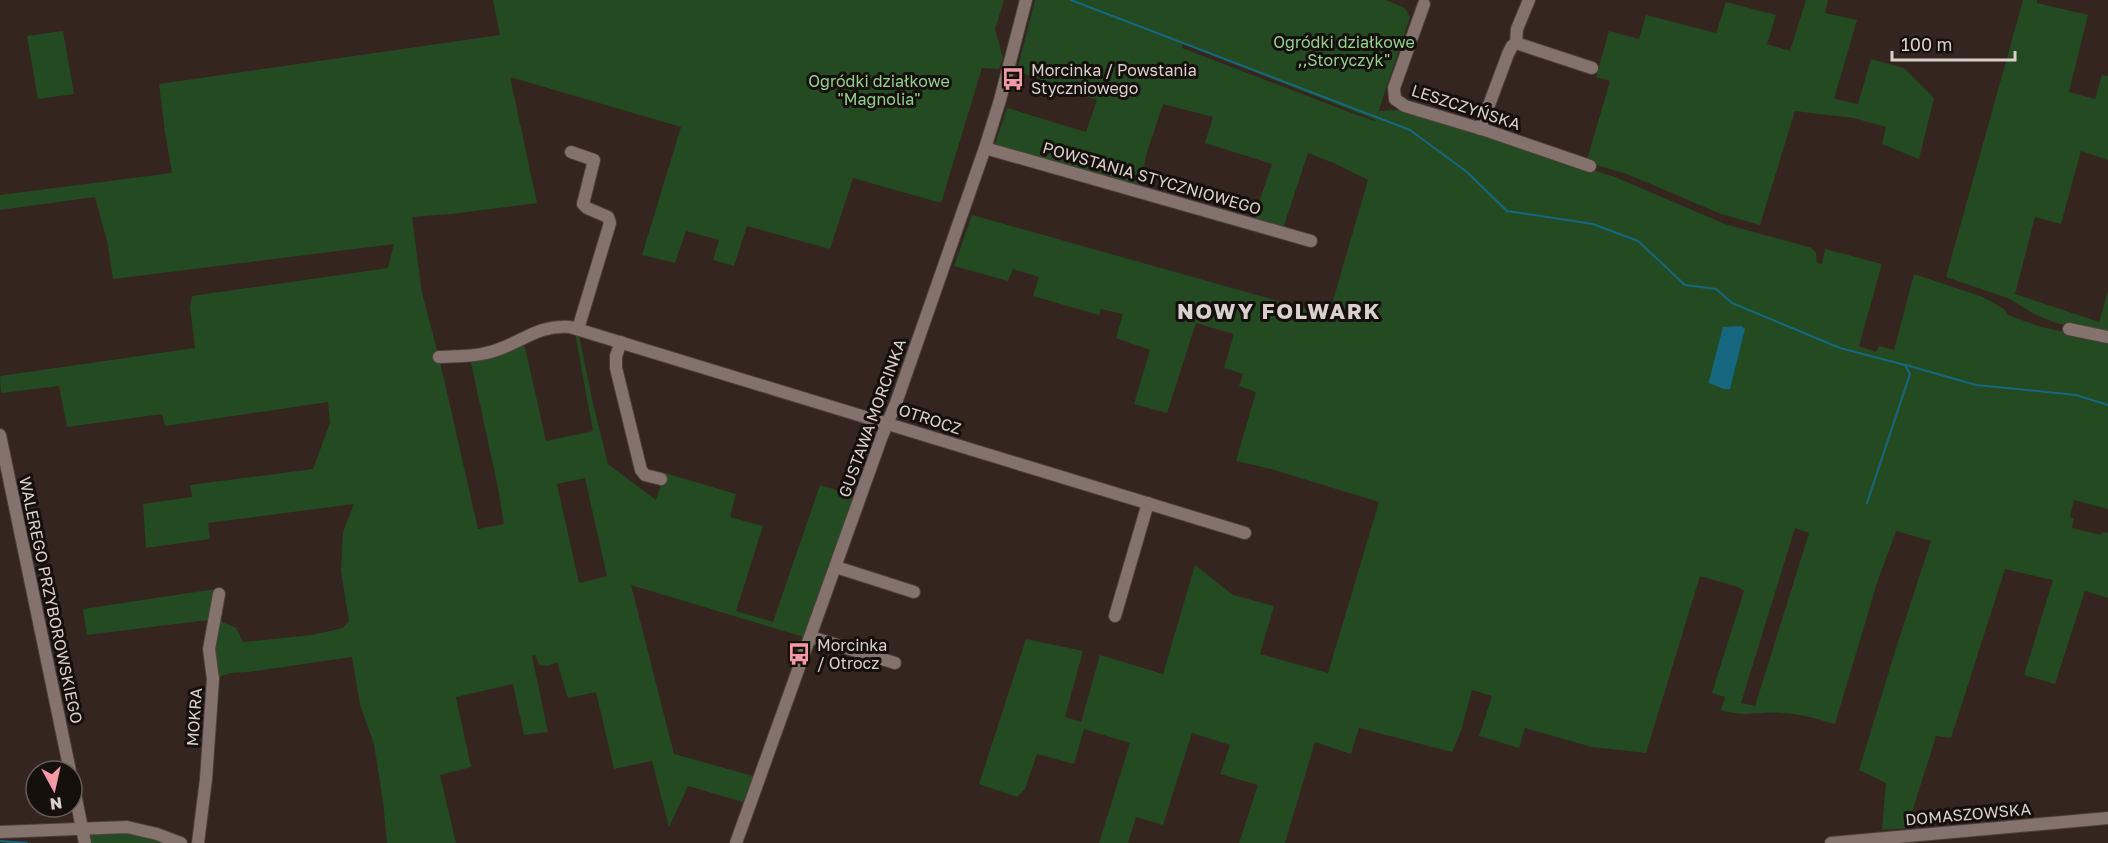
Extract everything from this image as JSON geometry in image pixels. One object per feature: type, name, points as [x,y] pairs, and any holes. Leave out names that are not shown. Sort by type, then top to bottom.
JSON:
[{"type":"street","name":"GUSTAWA MORCINKA","points":[[736,843],[985,148],[1026,0]]},
{"type":"street","points":[[1480,129],[1508,54],[1516,43],[1517,29],[1529,0]]},
{"type":"street","name":"LESZCZYŃSKA","points":[[1422,1],[1394,88],[1395,99],[1405,106],[1590,166]]},
{"type":"street","points":[[1516,43],[1592,68]]},
{"type":"street","name":"POWSTANIA STYCZNIOWEGO","points":[[985,148],[1311,241]]},
{"type":"street","points":[[439,357],[485,353],[548,327],[574,328],[610,223],[608,217],[583,204],[594,160],[571,152]]},
{"type":"street","name":"OTROCZ","points":[[574,328],[1245,533]]},
{"type":"street","points":[[2069,329],[2108,337]]},
{"type":"street","points":[[621,342],[616,356],[616,368],[641,470],[661,480]]},
{"type":"street","name":"WALEREGO PRZYBOROWSKIEGO","points":[[0,435],[68,759]]},
{"type":"street","points":[[1115,616],[1148,503]]},
{"type":"street","points":[[836,567],[914,592]]},
{"type":"street","name":"MOKRA","points":[[198,843],[206,779],[213,679],[209,649],[219,594]]},
{"type":"street","points":[[811,637],[895,663]]},
{"type":"street","name":"DOMASZOWSKA","points":[[1831,843],[2108,818]]},
{"type":"street","points":[[80,819],[85,843]]},
{"type":"street","points":[[0,832],[136,828],[181,843]]},
{"type":"green space","name":"Ogródki działkowe \"Magnolia\"","points":[[493,0],[1004,0],[995,29],[1003,58],[999,69],[982,68],[941,203],[853,178],[830,249],[747,226],[734,266],[713,260],[719,240],[686,231],[675,263],[642,255],[681,127],[510,77],[537,203],[412,217],[422,293],[478,529],[504,524],[470,358],[524,343],[546,441],[593,431],[575,333],[579,335],[608,464],[656,500],[665,473],[736,494],[730,517],[763,526],[736,611],[773,622],[820,485],[856,496],[804,637],[631,585],[674,754],[753,776],[743,802],[688,786],[669,827],[652,761],[614,769],[596,692],[568,698],[557,662],[548,666],[539,665],[535,655],[532,656],[548,732],[524,735],[513,684],[456,697],[471,767],[440,775],[456,843],[387,843],[374,744],[360,705],[352,657],[230,673],[213,679],[216,619],[236,628],[243,642],[312,635],[343,628],[349,621],[341,571],[343,532],[354,504],[208,523],[210,539],[146,548],[143,504],[192,497],[190,485],[313,469],[330,423],[328,402],[165,426],[162,414],[67,427],[59,386],[1,393],[0,376],[195,348],[190,308],[192,296],[388,268],[394,244],[113,279],[108,245],[95,197],[0,210],[0,195],[172,173],[159,84],[500,35]],"holes":[[[585,478],[607,576],[579,583],[557,484]]]},
{"type":"green space","name":"Ogródki działkowe ,,Storyczyk\"","points":[[1035,0],[1386,0],[1405,8],[1410,17],[1376,119],[1379,111],[1401,110],[1615,177],[1725,224],[1812,248],[1816,253],[1817,263],[1822,264],[1825,249],[1882,264],[1859,346],[1876,352],[1879,346],[1894,350],[1914,274],[1983,297],[2004,309],[2008,315],[2041,327],[2108,341],[2108,509],[2074,500],[2070,517],[2074,519],[2072,528],[2101,535],[2102,532],[2108,533],[2108,598],[2085,591],[2055,684],[2024,675],[2053,580],[2005,569],[1951,738],[1936,736],[1907,828],[1882,830],[1886,783],[1859,770],[1931,541],[1896,531],[1877,583],[1835,724],[1790,714],[1738,714],[1721,710],[1725,697],[1712,693],[1744,591],[1738,587],[1700,576],[1646,753],[1592,747],[1525,728],[1519,748],[1479,736],[1492,696],[1472,690],[1461,731],[1452,752],[1359,728],[1351,754],[1315,742],[1285,843],[1239,843],[1258,785],[1220,774],[1230,745],[1192,733],[1163,825],[1136,817],[1128,843],[1099,843],[1130,743],[1084,729],[1074,764],[1037,754],[1025,789],[1017,797],[979,784],[1026,639],[1083,651],[1065,717],[1081,722],[1100,655],[1163,674],[1195,565],[1233,595],[1274,606],[1260,654],[1328,673],[1379,502],[1271,469],[1236,461],[1256,392],[1239,386],[1243,374],[1224,368],[1234,334],[1196,323],[1167,413],[1134,404],[1150,350],[1116,338],[1123,314],[1101,309],[1099,315],[1033,296],[1039,277],[1013,269],[1008,281],[954,266],[972,215],[1328,315],[1368,180],[1308,153],[1283,228],[1253,220],[1272,164],[1205,143],[1213,117],[1163,104],[1147,152],[1139,188],[994,147],[1007,108],[1086,132],[1097,100],[1017,71]],"holes":[[[1183,44],[1376,120],[1182,48]],[[1795,528],[1809,533],[1755,706],[1741,703]]]},
{"type":"green space","points":[[1806,0],[1828,0],[1825,13],[1857,20],[1834,99],[1858,104],[1871,59],[1904,68],[1934,98],[1919,159],[1882,144],[1886,127],[1854,118],[1795,111],[1760,225],[1721,214],[1627,174],[1590,163],[1587,160],[1610,81],[1596,77],[1609,31],[1639,39],[1646,15],[1716,33],[1726,2],[1776,15],[1767,44],[1790,51]]},
{"type":"green space","points":[[2023,0],[2037,0],[2037,3],[2088,15],[2069,92],[2095,99],[2102,75],[2108,76],[2108,160],[2081,151],[2061,224],[2035,217],[2015,294],[2099,322],[2108,291],[2108,333],[2056,323],[2034,314],[2010,299],[1946,277]]},
{"type":"green space","points":[[63,31],[74,94],[38,99],[27,36]]},
{"type":"green space","points":[[222,588],[219,594],[216,619],[87,635],[83,609]]},
{"type":"green space","points":[[128,831],[170,843],[92,843],[90,835]]},
{"type":"water","points":[[1741,326],[1745,329],[1730,389],[1709,383],[1723,327]]},
{"type":"waterway","points":[[1071,0],[1410,130],[1467,172],[1507,211],[1593,224],[1638,241],[1685,285],[1716,289],[1732,303],[1840,348],[1905,365],[1910,374],[1867,503]]},
{"type":"waterway","points":[[1906,365],[1976,385],[2076,395],[2108,405]]},
{"type":"waterway","points":[[0,841],[27,843]]},
{"type":"place","name":"Morcinka / Powstania Styczniowego","points":[[1013,79]]},
{"type":"place","name":"Morcinka / Otrocz","points":[[799,654]]},
{"type":"district","name":"NOWY FOLWARK","points":[[1279,310]]}]
